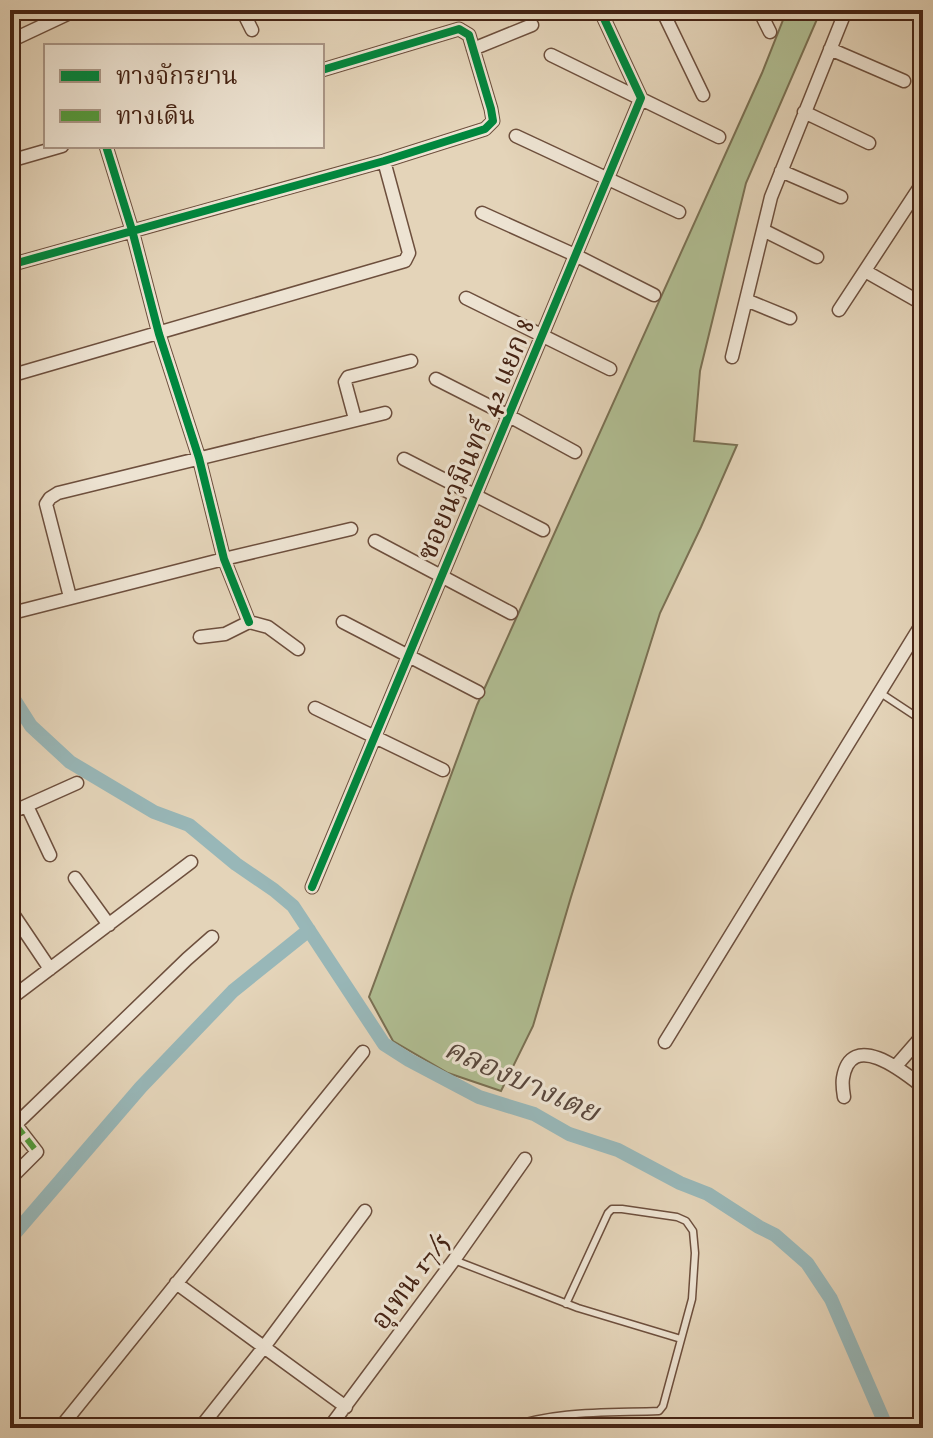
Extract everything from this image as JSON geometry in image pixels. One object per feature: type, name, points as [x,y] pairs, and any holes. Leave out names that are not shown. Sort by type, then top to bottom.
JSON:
[{"type":"street","points":[[10,41],[76,10]]},
{"type":"street","points":[[242,10],[252,30]]},
{"type":"street","points":[[600,10],[641,98]]},
{"type":"street","points":[[662,10],[703,95]]},
{"type":"street","points":[[759,10],[770,32]]},
{"type":"street","points":[[732,357],[771,197],[846,10]]},
{"type":"street","points":[[915,10],[923,14]]},
{"type":"street","points":[[473,49],[532,25]]},
{"type":"street","points":[[10,265],[384,161],[485,129],[493,121],[469,35],[459,29],[324,69]]},
{"type":"street","points":[[830,49],[904,81]]},
{"type":"street","points":[[551,55],[719,137]]},
{"type":"street","name":"ซอยนวมินทร์ 42 แยก 8","points":[[312,887],[641,98]]},
{"type":"street","points":[[804,112],[869,143]]},
{"type":"street","points":[[516,136],[679,212]]},
{"type":"street","points":[[10,161],[55,148]]},
{"type":"street","points":[[107,148],[159,334],[199,458],[224,559],[249,622]]},
{"type":"street","points":[[20,373],[405,261],[409,253],[384,161]]},
{"type":"street","points":[[781,171],[841,197]]},
{"type":"street","points":[[839,310],[918,202],[923,182]]},
{"type":"street","points":[[482,213],[654,295]]},
{"type":"street","points":[[763,230],[817,257]]},
{"type":"street","points":[[865,271],[923,304]]},
{"type":"street","points":[[466,298],[610,369]]},
{"type":"street","points":[[746,300],[790,318]]},
{"type":"street","points":[[355,419],[345,382],[348,377],[411,361]]},
{"type":"street","points":[[436,379],[575,452]]},
{"type":"street","points":[[70,597],[46,504],[58,493],[385,413]]},
{"type":"street","points":[[404,459],[543,530]]},
{"type":"street","points":[[20,611],[351,529]]},
{"type":"street","points":[[375,541],[511,613]]},
{"type":"street","points":[[200,637],[225,634],[249,622],[268,627],[298,649]]},
{"type":"street","points":[[343,622],[478,692]]},
{"type":"street","points":[[665,1042],[923,622]]},
{"type":"street","points":[[315,708],[443,770]]},
{"type":"street","points":[[10,813],[77,783]]},
{"type":"street","points":[[27,806],[50,855]]},
{"type":"street","points":[[10,999],[191,862]]},
{"type":"street","points":[[75,878],[109,925]]},
{"type":"street","points":[[11,911],[50,969]]},
{"type":"street","points":[[10,1179],[37,1152],[13,1128],[212,937]]},
{"type":"street","points":[[896,1066],[923,1035]]},
{"type":"street","points":[[60,1428],[363,1052]]},
{"type":"street","points":[[844,1097],[843,1078],[848,1064],[854,1058],[869,1055],[896,1066],[923,1087]]},
{"type":"street","name":"อุเทน 17/5","points":[[329,1428],[525,1159]]},
{"type":"street","points":[[200,1428],[365,1211]]},
{"type":"street","points":[[176,1283],[346,1407]]},
{"type":"lane","points":[[879,692],[923,721]]},
{"type":"lane","points":[[506,1428],[570,1413],[659,1411],[663,1406],[692,1299],[693,1231],[686,1221],[677,1217],[612,1209],[566,1304]]},
{"type":"lane","points":[[454,1260],[566,1304],[681,1339]]},
{"type":"green space","points":[[787,10],[821,10],[746,183],[700,371],[694,441],[737,445],[660,613],[533,1026],[501,1091],[448,1073],[393,1041],[369,997],[477,705],[762,73]]},
{"type":"waterway","name":"คลองบางเตย","points":[[10,693],[31,726],[70,762],[154,812],[189,825],[293,906],[384,1044],[479,1097],[534,1114],[569,1134],[618,1150],[680,1183],[708,1194],[775,1235],[807,1263],[831,1299],[887,1428]]},
{"type":"waterway","points":[[10,1239],[141,1087],[233,991],[309,930]]},
{"type":"marked path","points":[[16,1125],[37,1152]]},
{"type":"cycle path","points":[[312,887],[641,98],[600,10]]},
{"type":"cycle path","points":[[10,265],[384,161],[485,129],[493,121],[469,35],[459,29],[324,69]]},
{"type":"cycle path","points":[[107,148],[159,334],[199,458],[224,559],[249,622]]}]
